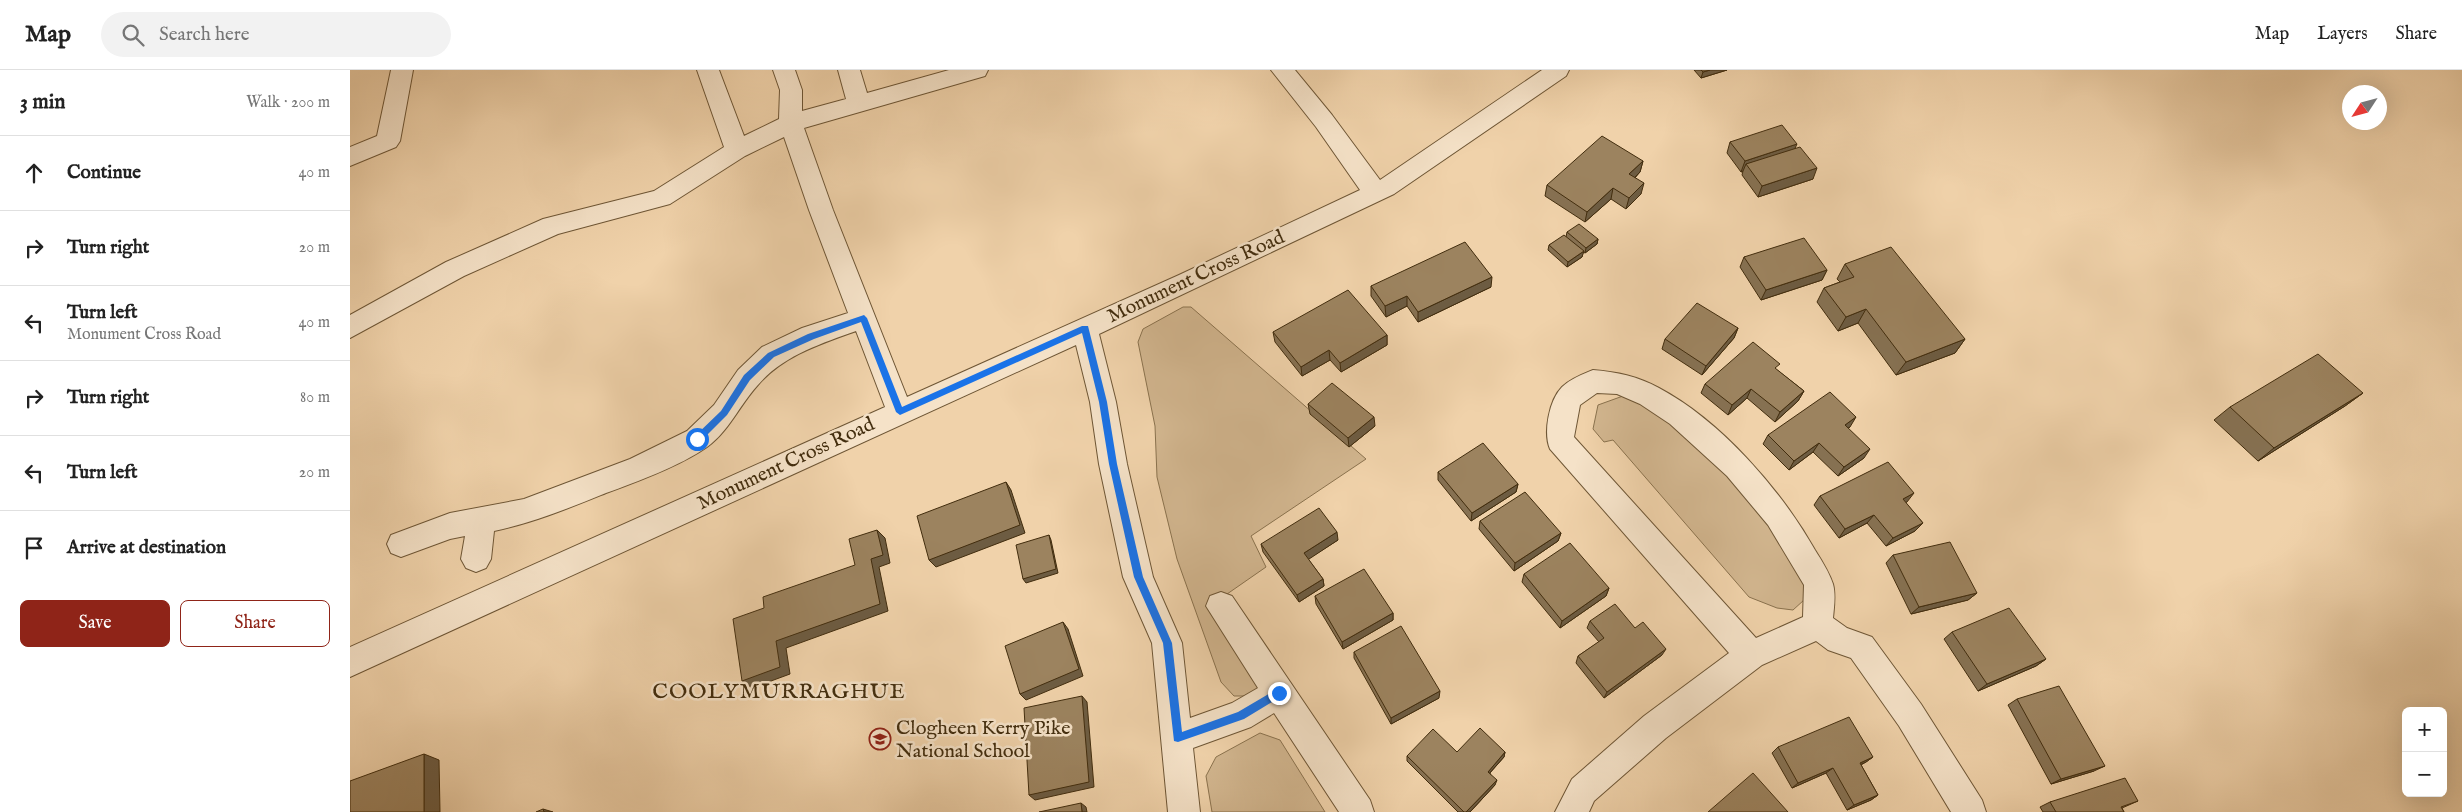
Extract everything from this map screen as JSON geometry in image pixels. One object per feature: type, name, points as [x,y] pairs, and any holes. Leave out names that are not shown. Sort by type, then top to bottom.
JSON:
[{"type":"street","points":[[350,157],[388,141],[402,70]]},
{"type":"street","points":[[708,70],[737,150]]},
{"type":"street","points":[[784,70],[791,90],[791,123],[821,210],[900,412]]},
{"type":"street","points":[[849,70],[859,103]]},
{"type":"street","points":[[350,327],[456,269],[552,226],[661,198],[737,150],[791,123],[977,70]]},
{"type":"street","points":[[1282,70],[1324,121],[1376,193]]},
{"type":"street","name":"Monument Cross Road","points":[[350,662],[1188,282],[1376,193],[1558,70]]},
{"type":"street","points":[[401,544],[450,526],[524,512],[582,492],[640,468],[697,439],[724,413],[747,378],[771,355],[811,336],[864,318]]},
{"type":"street","points":[[1085,328],[1103,402],[1113,464],[1138,577],[1167,643],[1184,812]]},
{"type":"street","points":[[1751,655],[1560,441],[1562,416],[1571,395],[1584,384],[1601,379],[1633,388],[1686,420],[1728,458],[1772,508],[1798,544],[1819,587],[1818,625]]},
{"type":"street","points":[[476,560],[481,520]]},
{"type":"street","points":[[1221,606],[1358,812]]},
{"type":"street","points":[[1571,812],[1583,790],[1633,746],[1751,655],[1818,625]]},
{"type":"street","points":[[1818,625],[1839,640],[1862,647],[1910,715],[1970,812]]},
{"type":"street","points":[[1178,738],[1240,716],[1279,693]]},
{"type":"shaded area","points":[[1183,307],[1191,307],[1366,459],[1251,536],[1266,567],[1217,601],[1259,679],[1257,690],[1250,696],[1234,696],[1221,682],[1177,559],[1157,477],[1155,426],[1138,342],[1143,329]]},
{"type":"shaded area","points":[[1623,396],[1645,400],[1755,499],[1803,571],[1804,600],[1793,610],[1777,608],[1749,597],[1613,440],[1604,442],[1593,429],[1598,405]]},
{"type":"shaded area","points":[[1260,733],[1280,740],[1325,812],[1212,812],[1206,776],[1216,757]]},
{"type":"building","points":[[1782,125],[1797,144],[1745,161],[1730,142]]},
{"type":"building","points":[[1602,136],[1643,161],[1629,174],[1644,183],[1629,198],[1613,188],[1587,212],[1547,185]]},
{"type":"building","points":[[1800,147],[1817,168],[1762,186],[1746,164]]},
{"type":"building","points":[[1579,224],[1598,239],[1586,248],[1567,232]]},
{"type":"building","points":[[1564,235],[1584,251],[1568,262],[1549,245]]},
{"type":"building","points":[[1804,238],[1827,270],[1766,290],[1744,257]]},
{"type":"building","points":[[1465,242],[1492,277],[1418,312],[1407,296],[1385,306],[1371,286]]},
{"type":"building","points":[[1891,247],[1965,339],[1906,362],[1866,309],[1846,317],[1824,288],[1854,277],[1845,264]]},
{"type":"building","points":[[1348,290],[1387,335],[1340,363],[1329,350],[1301,367],[1273,332]]},
{"type":"building","points":[[1697,303],[1738,328],[1706,366],[1665,339]]},
{"type":"building","points":[[1753,342],[1780,364],[1775,368],[1804,391],[1780,412],[1751,389],[1732,405],[1705,384]]},
{"type":"building","points":[[2318,354],[2363,393],[2274,448],[2230,407]]},
{"type":"building","points":[[1332,383],[1374,417],[1348,438],[1308,404]]},
{"type":"building","points":[[1830,392],[1856,417],[1845,425],[1870,449],[1844,467],[1819,443],[1794,461],[1768,435]]},
{"type":"building","points":[[1483,443],[1518,484],[1472,513],[1438,472]]},
{"type":"building","points":[[1888,462],[1914,493],[1903,499],[1923,523],[1893,538],[1874,515],[1845,529],[1820,496]]},
{"type":"building","points":[[1006,482],[1020,525],[929,560],[917,516]]},
{"type":"building","points":[[1525,492],[1561,533],[1515,563],[1480,521]]},
{"type":"building","points":[[1319,508],[1337,532],[1304,553],[1323,579],[1297,595],[1261,544]]},
{"type":"building","points":[[877,530],[883,555],[871,559],[880,604],[776,641],[780,667],[742,681],[733,619],[764,608],[763,597],[855,565],[849,539]]},
{"type":"building","points":[[1049,535],[1056,569],[1023,579],[1016,545]]},
{"type":"building","points":[[1950,542],[1977,593],[1919,607],[1893,555]]},
{"type":"building","points":[[1570,543],[1609,588],[1562,621],[1524,574]]},
{"type":"building","points":[[1364,569],[1393,613],[1342,642],[1315,596]]},
{"type":"building","points":[[1615,604],[1635,628],[1643,622],[1666,649],[1607,692],[1578,656],[1604,638],[1590,621]]},
{"type":"building","points":[[2009,608],[2046,659],[1987,684],[1952,632]]},
{"type":"building","points":[[1063,622],[1079,669],[1020,694],[1005,646]]},
{"type":"building","points":[[1401,626],[1440,691],[1391,718],[1354,652]]},
{"type":"building","points":[[2059,686],[2105,766],[2061,779],[2017,699]]},
{"type":"building","points":[[1082,696],[1089,782],[1029,795],[1024,708]]},
{"type":"building","points":[[1849,717],[1873,757],[1860,763],[1878,795],[1854,805],[1833,768],[1798,783],[1778,747]]},
{"type":"building","points":[[1480,728],[1505,752],[1488,772],[1497,780],[1464,812],[1407,756],[1433,729],[1457,752]]},
{"type":"building","points":[[424,754],[424,812],[350,812],[350,781]]},
{"type":"building","points":[[1753,773],[1788,812],[1708,812]]},
{"type":"building","points":[[2125,778],[2138,801],[2121,807],[2124,812],[2056,812],[2050,802]]},
{"type":"building","points":[[1081,803],[1082,812],[1039,812]]},
{"type":"place","name":"Clogheen Kerry Pike National School","points":[[880,739]]},
{"type":"district","name":"COOLYMURRAGHUE","points":[[779,692]]},
{"type":"route","points":[[697,439],[724,413],[747,378],[771,355],[811,336],[864,318],[900,412],[1085,328],[1103,402],[1113,464],[1138,577],[1167,643],[1178,738],[1240,716],[1279,693]]}]
